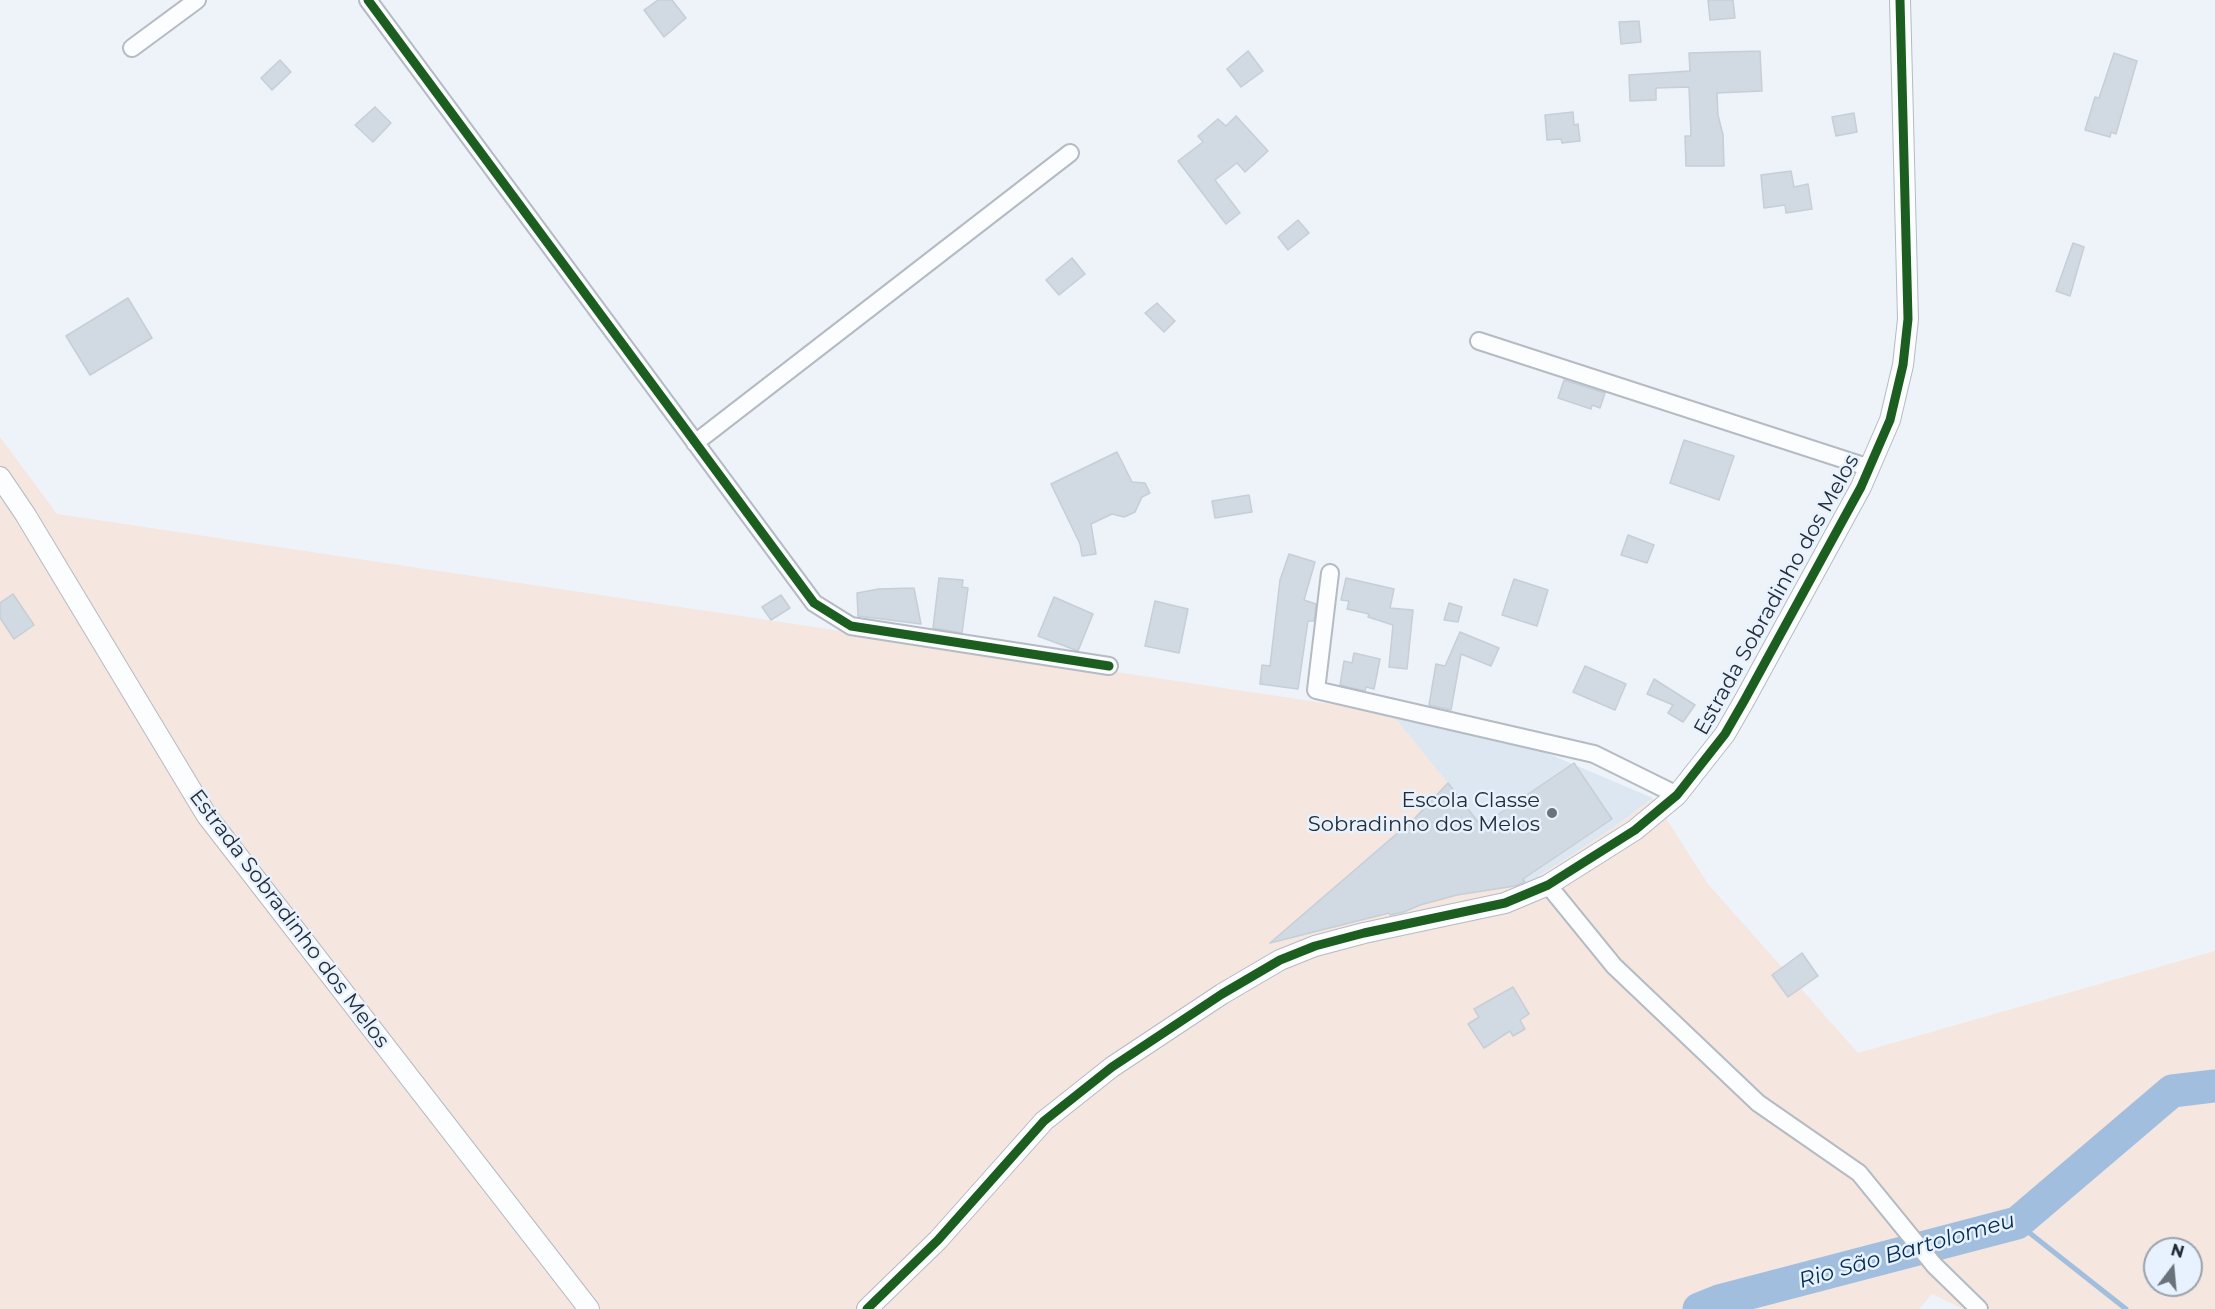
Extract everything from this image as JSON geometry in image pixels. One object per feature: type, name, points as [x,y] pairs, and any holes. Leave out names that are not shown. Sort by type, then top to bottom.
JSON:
[{"type":"street","points":[[132,48],[197,0]]},
{"type":"street","points":[[368,0],[814,603],[851,626],[1109,666]]},
{"type":"street","name":"Estrada Sobradinho dos Melos","points":[[867,1309],[938,1240],[1044,1121],[1112,1067],[1222,994],[1280,960],[1315,946],[1364,933],[1505,903],[1548,885],[1635,830],[1677,795],[1725,734],[1850,507],[1870,468],[1890,420],[1903,365],[1908,319],[1900,0]]},
{"type":"street","points":[[695,443],[1070,153]]},
{"type":"street","points":[[1479,341],[1870,468]]},
{"type":"street","name":"Estrada Sobradinho dos Melos","points":[[0,477],[32,524],[207,816],[589,1309]]},
{"type":"street","points":[[1330,573],[1316,690],[1594,754],[1677,795]]},
{"type":"street","points":[[1548,885],[1614,966],[1749,1095],[1859,1173],[1934,1265],[1979,1309]]},
{"type":"shaded area","points":[[0,437],[57,514],[1391,713],[1448,783],[1416,817],[1272,943],[1455,895],[1527,884],[1613,828],[1653,798],[1708,884],[1858,1053],[2215,951],[2215,1309],[1963,1309],[1932,1294],[1919,1309],[0,1309]]},
{"type":"shaded area","name":"Escola Classe Sobradinho dos Melos","points":[[1391,713],[1504,735],[1653,798],[1613,828],[1527,884]]},
{"type":"building","points":[[658,0],[672,0],[686,18],[664,37],[644,10]]},
{"type":"building","points":[[1708,0],[1733,0],[1735,18],[1710,20]]},
{"type":"building","points":[[1639,21],[1641,42],[1621,44],[1619,22]]},
{"type":"building","points":[[1248,51],[1263,71],[1241,87],[1227,69]]},
{"type":"building","points":[[1760,51],[1762,91],[1717,93],[1718,115],[1723,135],[1724,166],[1686,166],[1685,136],[1691,136],[1689,87],[1656,88],[1656,100],[1630,101],[1629,75],[1690,71],[1689,53]]},
{"type":"building","points":[[2114,53],[2137,61],[2116,134],[2111,132],[2110,137],[2085,130],[2095,97],[2099,98]]},
{"type":"building","points":[[280,60],[291,72],[272,90],[261,78]]},
{"type":"building","points":[[375,107],[391,123],[373,142],[355,125]]},
{"type":"building","points":[[1573,112],[1574,125],[1578,124],[1580,141],[1562,143],[1561,139],[1547,140],[1545,115]]},
{"type":"building","points":[[1854,113],[1857,132],[1836,136],[1832,117]]},
{"type":"building","points":[[1236,116],[1268,151],[1245,172],[1237,163],[1215,180],[1240,213],[1226,224],[1178,161],[1203,142],[1198,136],[1218,119],[1226,126]]},
{"type":"building","points":[[1791,171],[1794,187],[1808,184],[1812,209],[1786,213],[1785,205],[1764,208],[1761,175]]},
{"type":"building","points":[[1298,220],[1309,233],[1288,250],[1278,237]]},
{"type":"building","points":[[2073,243],[2084,247],[2070,296],[2056,291]]},
{"type":"building","points":[[1072,258],[1085,274],[1059,295],[1046,280]]},
{"type":"building","points":[[128,298],[152,338],[90,375],[66,336]]},
{"type":"building","points":[[1157,303],[1175,321],[1164,332],[1145,313]]},
{"type":"building","points":[[1564,380],[1605,393],[1600,408],[1592,405],[1591,409],[1558,398]]},
{"type":"building","points":[[1684,440],[1734,456],[1719,500],[1670,483]]},
{"type":"building","points":[[1117,452],[1132,482],[1145,483],[1150,493],[1142,497],[1135,512],[1124,517],[1112,514],[1091,524],[1096,554],[1082,556],[1080,544],[1051,484]]},
{"type":"building","points":[[1249,495],[1252,512],[1215,518],[1212,501]]},
{"type":"building","points":[[1628,535],[1654,545],[1647,563],[1621,555]]},
{"type":"building","points":[[1289,554],[1315,562],[1304,600],[1316,604],[1314,621],[1308,621],[1298,689],[1260,684],[1262,665],[1270,666],[1280,580]]},
{"type":"building","points":[[939,578],[963,580],[962,587],[968,588],[962,633],[933,628]]},
{"type":"building","points":[[1346,578],[1394,589],[1390,608],[1413,610],[1407,669],[1389,667],[1393,625],[1368,617],[1369,614],[1347,609],[1349,601],[1341,600]]},
{"type":"building","points":[[1514,579],[1548,590],[1537,626],[1502,615]]},
{"type":"building","points":[[914,588],[921,624],[858,616],[857,593],[879,589]]},
{"type":"building","points":[[13,594],[34,625],[14,639],[0,618],[0,603]]},
{"type":"building","points":[[781,595],[790,608],[771,620],[762,607]]},
{"type":"building","points":[[1054,597],[1093,614],[1078,651],[1038,636]]},
{"type":"building","points":[[1155,601],[1188,609],[1179,653],[1145,646]]},
{"type":"building","points":[[1449,603],[1462,607],[1458,622],[1444,620]]},
{"type":"building","points":[[1460,632],[1499,648],[1491,666],[1461,654],[1451,710],[1429,705],[1436,664],[1445,666]]},
{"type":"building","points":[[1354,653],[1380,659],[1374,689],[1366,687],[1365,691],[1340,685],[1344,661],[1352,663]]},
{"type":"building","points":[[1585,666],[1626,684],[1615,710],[1573,692]]},
{"type":"building","points":[[1654,679],[1695,705],[1683,722],[1668,713],[1673,705],[1647,694]]},
{"type":"building","points":[[1574,763],[1612,819],[1523,879],[1525,882],[1515,886],[1457,895],[1404,912],[1390,915],[1389,913],[1270,943],[1415,818],[1448,783],[1481,826]]},
{"type":"building","points":[[1802,953],[1818,976],[1788,997],[1772,975]]},
{"type":"building","points":[[1513,987],[1529,1014],[1520,1020],[1525,1029],[1513,1036],[1510,1031],[1484,1048],[1468,1024],[1479,1017],[1474,1009]]},
{"type":"waterway","name":"Rio São Bartolomeu","points":[[1699,1309],[1719,1301],[2017,1223],[2172,1091],[2215,1086]]},
{"type":"waterway","points":[[2017,1223],[2126,1309]]},
{"type":"cycle path","points":[[368,0],[814,603],[851,626],[1109,666]]},
{"type":"cycle path","points":[[867,1309],[938,1240],[1044,1121],[1112,1067],[1222,994],[1280,960],[1315,946],[1364,933],[1505,903],[1548,885],[1635,830],[1677,795],[1725,734],[1744,701],[1861,487],[1890,420],[1903,365],[1908,319],[1900,0]]},
{"type":"place","name":"Escola Classe Sobradinho dos Melos","points":[[1552,813]]}]
